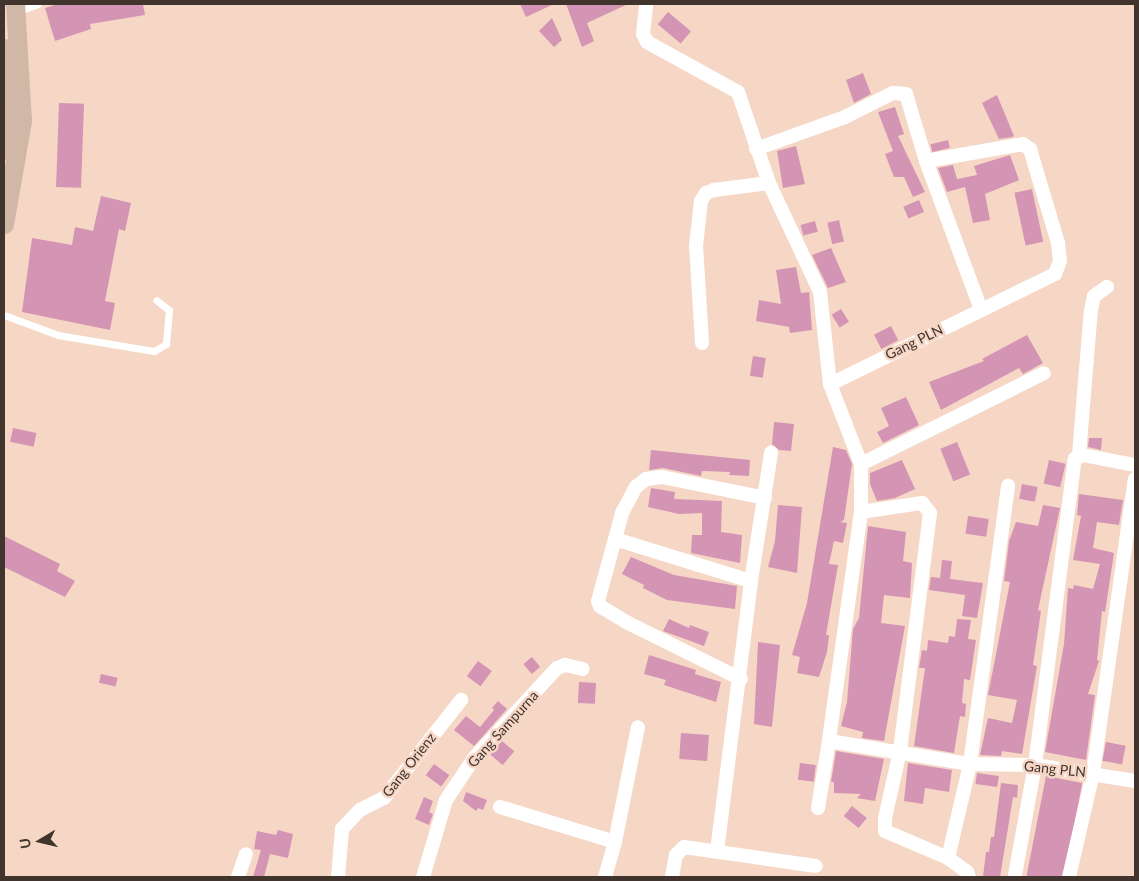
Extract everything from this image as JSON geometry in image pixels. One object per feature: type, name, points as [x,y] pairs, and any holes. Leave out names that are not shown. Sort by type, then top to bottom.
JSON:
[{"type":"main road","points":[[4,224],[22,121],[15,8]]},
{"type":"main road","points":[[4,48],[10,108],[4,150]]},
{"type":"street","points":[[649,8],[645,39],[733,88],[741,99],[756,149],[769,183],[820,292],[830,384],[862,464],[861,512],[818,808]]},
{"type":"street","points":[[756,149],[845,117],[893,93],[906,94],[926,161],[981,310]]},
{"type":"street","name":"Gang PLN","points":[[830,384],[1055,274],[1058,268],[1058,243],[1037,166],[1030,149],[1022,144],[926,161]]},
{"type":"street","points":[[702,344],[696,246],[701,201],[706,194],[714,190],[769,183]]},
{"type":"street","points":[[1015,875],[1035,765],[1075,462],[1080,455],[1091,310],[1094,296],[1107,286]]},
{"type":"street","points":[[862,464],[1044,373]]},
{"type":"street","points":[[717,851],[751,580],[771,453]]},
{"type":"street","points":[[1080,455],[1135,465]]},
{"type":"street","points":[[740,679],[600,606],[598,599],[622,513],[636,487],[646,479],[662,477],[765,498]]},
{"type":"street","points":[[1135,480],[1093,772],[1135,780]]},
{"type":"street","points":[[948,858],[970,764],[1008,486]]},
{"type":"street","points":[[861,512],[922,503],[930,513],[900,752],[885,818],[886,831],[948,858],[967,872],[969,877]]},
{"type":"street","points":[[614,539],[751,580]]},
{"type":"street","name":"Gang Sampurna","points":[[426,876],[446,800],[474,758],[557,668],[565,665],[583,669]]},
{"type":"street","name":"Gang Orienz","points":[[338,877],[342,829],[360,810],[384,798],[461,700]]},
{"type":"street","points":[[605,877],[615,842],[638,727]]},
{"type":"street","name":"Gang PLN","points":[[829,741],[970,764],[1035,765],[1093,772],[1069,877]]},
{"type":"street","points":[[500,807],[615,842]]},
{"type":"street","points":[[672,877],[676,855],[684,847],[816,866]]},
{"type":"street","points":[[238,877],[246,854]]},
{"type":"lane","points":[[15,8],[38,4]]},
{"type":"lane","points":[[4,315],[58,335],[154,350],[166,344],[169,310],[156,300]]},
{"type":"building","points":[[58,4],[143,4],[145,15],[90,24],[91,29],[55,41],[45,8]]},
{"type":"building","points":[[520,4],[554,4],[526,17]]},
{"type":"building","points":[[566,4],[628,4],[587,23],[594,41],[582,47]]},
{"type":"building","points":[[668,12],[691,31],[681,44],[658,24]]},
{"type":"building","points":[[552,18],[562,40],[554,47],[539,31]]},
{"type":"building","points":[[863,73],[871,94],[854,103],[846,80]]},
{"type":"building","points":[[997,95],[1014,136],[1012,137],[999,139],[982,103]]},
{"type":"building","points":[[59,103],[84,104],[81,188],[56,187]]},
{"type":"building","points":[[895,107],[904,134],[898,136],[925,192],[913,197],[904,177],[894,177],[885,154],[893,151],[878,112]]},
{"type":"building","points":[[948,140],[950,148],[932,152],[931,144]]},
{"type":"building","points":[[796,146],[805,184],[783,188],[777,151]]},
{"type":"building","points":[[1010,155],[1019,180],[985,194],[990,220],[973,223],[965,187],[947,192],[938,168],[953,165],[957,179],[977,175],[974,166]]},
{"type":"building","points":[[1032,189],[1043,242],[1026,246],[1014,193]]},
{"type":"building","points":[[101,196],[131,203],[125,231],[119,229],[105,301],[115,303],[110,330],[22,312],[32,238],[72,245],[75,227],[93,231]]},
{"type":"building","points":[[919,200],[924,212],[908,219],[903,207]]},
{"type":"building","points":[[839,220],[844,241],[832,244],[827,223]]},
{"type":"building","points":[[815,221],[818,232],[803,236],[801,225]]},
{"type":"building","points":[[831,248],[846,282],[828,288],[812,255]]},
{"type":"building","points":[[796,267],[801,293],[809,292],[812,330],[790,333],[789,327],[756,321],[759,300],[781,304],[776,270]]},
{"type":"building","points":[[841,309],[849,322],[840,328],[832,315]]},
{"type":"building","points":[[891,326],[898,340],[881,349],[874,335]]},
{"type":"building","points":[[1027,335],[1043,363],[1023,374],[1019,368],[941,410],[929,382],[984,361],[982,359]]},
{"type":"building","points":[[753,356],[766,358],[763,378],[750,376]]},
{"type":"building","points":[[906,397],[919,425],[883,443],[877,432],[889,426],[881,408]]},
{"type":"building","points":[[774,422],[794,424],[791,451],[779,450],[772,444]]},
{"type":"building","points":[[13,428],[36,433],[34,447],[10,442]]},
{"type":"building","points":[[1089,438],[1102,438],[1101,450],[1088,447]]},
{"type":"building","points":[[957,442],[970,474],[953,481],[940,449]]},
{"type":"building","points":[[833,447],[846,450],[852,464],[844,520],[840,522],[847,523],[843,543],[834,541],[829,564],[838,565],[826,635],[829,635],[827,652],[819,677],[797,673],[800,657],[792,655],[807,603]]},
{"type":"building","points":[[651,450],[750,460],[749,476],[729,475],[730,472],[702,471],[701,476],[663,468],[649,470]]},
{"type":"building","points":[[902,460],[915,489],[895,498],[877,501],[870,484],[870,473]]},
{"type":"building","points":[[1049,460],[1066,464],[1060,487],[1044,483]]},
{"type":"building","points":[[1022,484],[1038,487],[1035,502],[1019,499]]},
{"type":"building","points":[[651,488],[675,492],[674,499],[722,501],[721,532],[742,535],[740,563],[691,553],[692,535],[702,535],[702,513],[679,514],[648,507]]},
{"type":"building","points":[[1079,494],[1123,500],[1119,525],[1097,522],[1093,548],[1114,553],[1105,612],[1102,611],[1097,660],[1099,661],[1088,694],[1095,695],[1086,760],[1045,752],[1064,644],[1068,588],[1073,589],[1074,585],[1093,589],[1100,564],[1073,560],[1081,516],[1077,515]]},
{"type":"building","points":[[778,505],[802,507],[797,573],[768,567],[775,541]]},
{"type":"building","points":[[1043,505],[1060,508],[1038,610],[1041,611],[1033,665],[1037,666],[1022,754],[1002,751],[1001,756],[980,755],[988,718],[1012,723],[1017,700],[988,695],[1010,582],[1004,581],[1009,541],[1016,522],[1038,526]]},
{"type":"building","points":[[968,516],[989,519],[986,537],[965,534]]},
{"type":"building","points":[[868,526],[906,532],[903,561],[912,563],[910,598],[884,595],[881,623],[905,626],[884,741],[862,738],[863,732],[841,726],[847,702],[853,629],[859,618]]},
{"type":"building","points":[[4,536],[60,564],[57,571],[75,581],[65,597],[4,567]]},
{"type":"building","points":[[631,557],[674,575],[737,586],[735,609],[667,600],[643,588],[644,585],[622,574]]},
{"type":"building","points":[[942,560],[952,561],[950,579],[983,583],[977,618],[962,616],[965,595],[929,590],[931,577],[940,578]]},
{"type":"building","points":[[669,619],[689,628],[690,625],[709,632],[704,646],[663,631]]},
{"type":"building","points":[[957,619],[971,620],[968,639],[976,640],[970,680],[964,679],[962,703],[966,704],[965,717],[960,716],[954,753],[914,746],[925,668],[919,668],[922,650],[927,651],[928,640],[948,643],[949,636],[955,637]]},
{"type":"building","points":[[758,642],[780,645],[772,727],[754,724]]},
{"type":"building","points":[[649,655],[696,670],[695,674],[721,682],[716,702],[664,685],[666,680],[644,674]]},
{"type":"building","points":[[532,657],[540,667],[532,674],[523,664]]},
{"type":"building","points":[[478,661],[492,671],[481,686],[467,676]]},
{"type":"building","points":[[101,674],[118,678],[116,687],[99,683]]},
{"type":"building","points":[[579,682],[596,683],[595,704],[578,703]]},
{"type":"building","points":[[498,701],[507,709],[474,746],[454,730],[466,716],[480,727],[494,710],[492,708]]},
{"type":"building","points":[[681,733],[709,735],[707,761],[679,759]]},
{"type":"building","points":[[502,741],[514,751],[503,765],[490,755]]},
{"type":"building","points":[[1106,742],[1126,746],[1122,764],[1102,761]]},
{"type":"building","points":[[836,751],[884,759],[875,801],[857,798],[861,794],[834,793],[834,782],[831,782]]},
{"type":"building","points":[[800,763],[816,765],[814,782],[798,780]]},
{"type":"building","points":[[908,763],[952,770],[949,792],[925,788],[923,804],[904,801]]},
{"type":"building","points":[[434,764],[449,775],[441,786],[426,775]]},
{"type":"building","points":[[977,773],[999,776],[997,787],[975,784]]},
{"type":"building","points":[[1046,776],[1082,783],[1064,877],[1026,877]]},
{"type":"building","points":[[1001,783],[1018,785],[1017,798],[1013,797],[1000,877],[983,877],[986,852],[989,852],[991,837],[994,837]]},
{"type":"building","points":[[466,792],[487,800],[483,810],[478,808],[476,811],[463,801]]},
{"type":"building","points":[[424,797],[433,801],[429,812],[433,814],[429,825],[415,819]]},
{"type":"building","points":[[852,806],[867,818],[859,828],[844,816]]},
{"type":"building","points":[[278,830],[293,834],[288,858],[270,854],[264,877],[253,877],[261,850],[254,849],[257,831],[276,835]]}]
